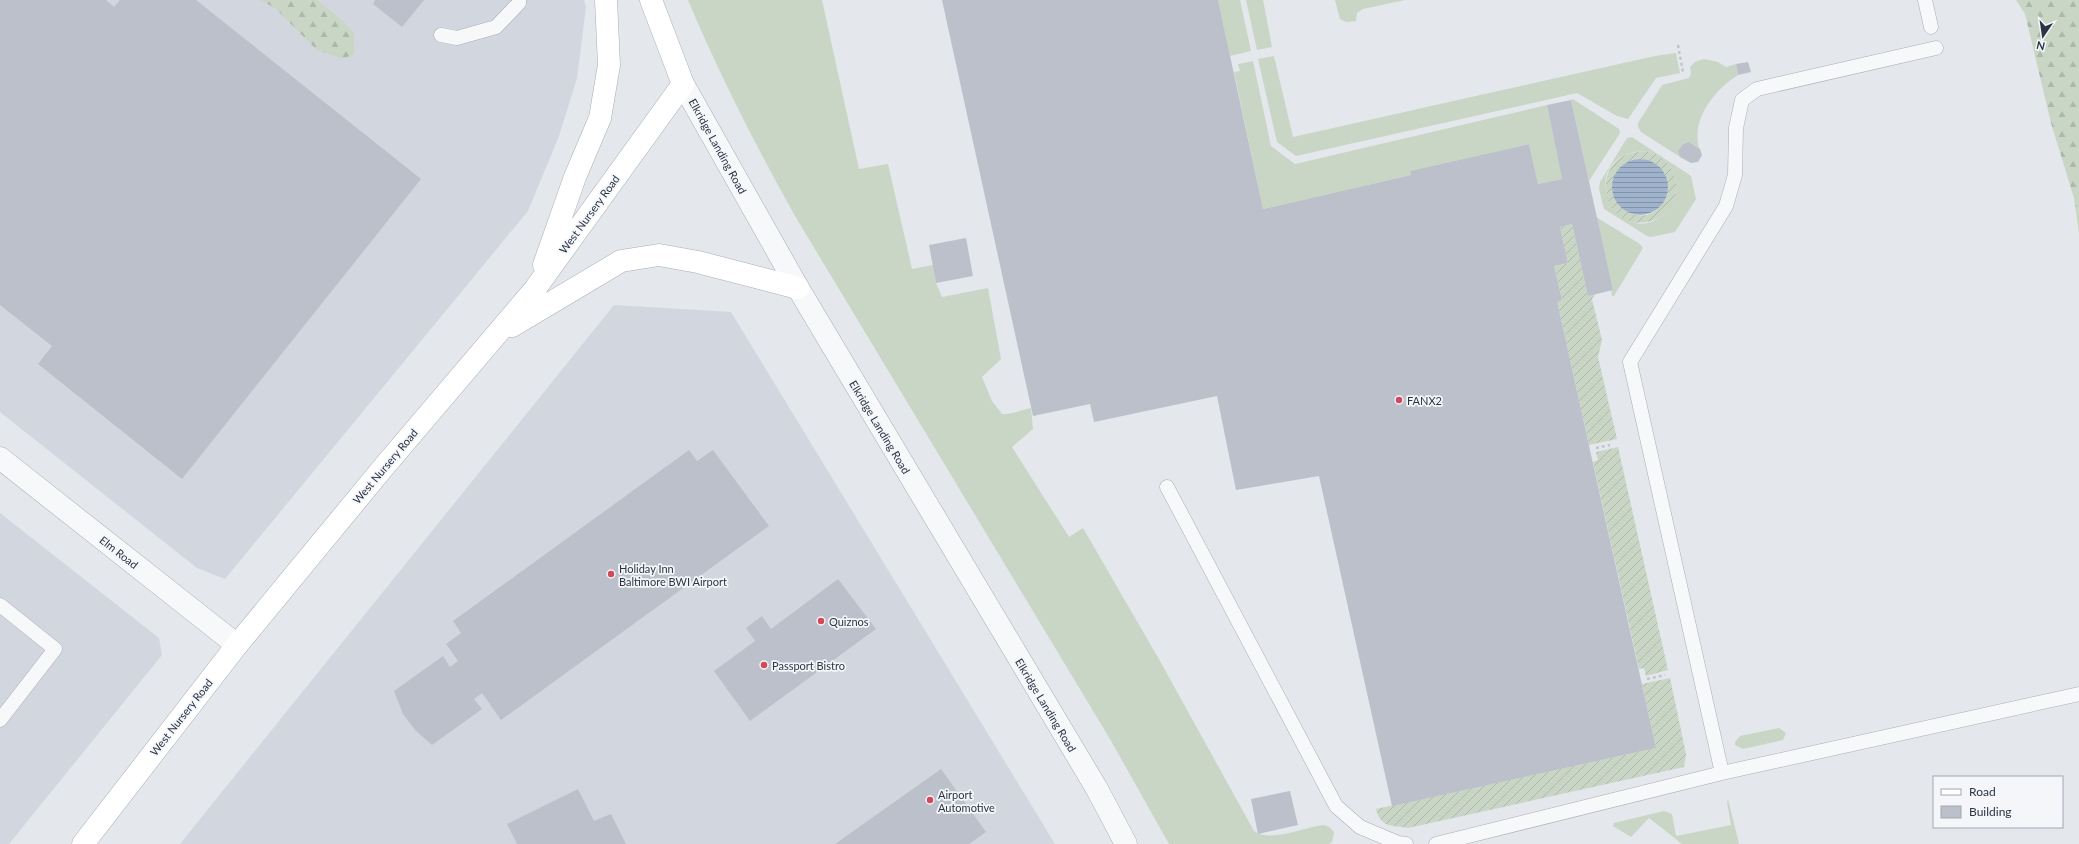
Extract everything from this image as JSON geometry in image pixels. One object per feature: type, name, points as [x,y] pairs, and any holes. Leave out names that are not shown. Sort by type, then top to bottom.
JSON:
[{"type":"main road","points":[[535,289],[575,177],[600,118],[609,65],[606,0]]},
{"type":"main road","name":"Elkridge Landing Road","points":[[651,0],[683,84]]},
{"type":"main road","name":"West Nursery Road","points":[[83,844],[237,645],[535,289],[683,84]]},
{"type":"main road","points":[[498,335],[621,261],[659,255],[698,262],[798,288]]},
{"type":"street","name":"Elkridge Landing Road","points":[[683,84],[798,288],[1092,782],[1126,844]]},
{"type":"street","name":"Elm Road","points":[[0,458],[237,645]]},
{"type":"lane","points":[[441,35],[457,38],[496,27],[519,3],[519,0]]},
{"type":"lane","points":[[1925,0],[1931,26]]},
{"type":"lane","points":[[1722,773],[1630,362],[1726,206],[1735,174],[1736,128],[1742,100],[1757,89],[1936,48]]},
{"type":"lane","points":[[1167,487],[1336,806],[1360,827],[1398,843],[1406,844]]},
{"type":"lane","points":[[0,605],[55,649],[0,720]]},
{"type":"lane","points":[[1436,844],[1722,773],[2079,694]]},
{"type":"path","points":[[1678,45],[1683,72]]},
{"type":"path","points":[[1596,448],[1610,445]]},
{"type":"path","points":[[1647,679],[1665,675]]},
{"type":"shaded area","points":[[0,0],[584,0],[586,7],[577,78],[559,136],[528,211],[225,579],[197,568],[0,412]]},
{"type":"shaded area","points":[[614,305],[731,312],[1055,844],[180,844]]},
{"type":"shaded area","points":[[0,513],[159,638],[162,655],[9,844],[0,844]]},
{"type":"green space","points":[[260,0],[317,0],[345,23],[354,34],[354,54],[343,59],[317,50],[275,8]]},
{"type":"green space","points":[[688,0],[822,0],[859,169],[888,164],[912,269],[933,265],[936,283],[942,297],[988,288],[1001,359],[982,377],[992,401],[1002,414],[1013,413],[1031,408],[1033,429],[1012,447],[1069,537],[1083,528],[1160,661],[1254,831],[1261,834],[1278,835],[1324,825],[1329,827],[1334,832],[1332,842],[1329,844],[1169,844],[1110,739],[795,216],[738,110]]},
{"type":"green space","points":[[1218,0],[1240,0],[1251,51],[1230,56]]},
{"type":"green space","points":[[1246,0],[1263,0],[1272,47],[1257,50]]},
{"type":"green space","points":[[1335,0],[1405,0],[1363,9],[1357,13],[1356,21],[1346,22],[1340,19]]},
{"type":"green space","points":[[2016,0],[2079,0],[2079,233],[2074,198],[2051,123],[2025,14]]},
{"type":"green space","points":[[1676,53],[1680,73],[1656,78],[1628,119],[1617,116],[1577,93],[1296,156],[1277,142],[1258,59],[1274,56],[1293,137],[1655,56]]},
{"type":"green space","points":[[1704,59],[1718,62],[1726,67],[1736,64],[1738,75],[1729,81],[1713,97],[1707,106],[1698,126],[1697,137],[1699,148],[1689,142],[1683,144],[1678,151],[1680,157],[1641,132],[1638,127],[1638,123],[1662,85],[1689,78],[1691,73],[1690,67],[1695,62]]},
{"type":"green space","points":[[1253,61],[1271,146],[1295,164],[1547,105],[1562,179],[1538,184],[1529,144],[1410,171],[1411,175],[1263,209],[1234,72],[1240,71],[1238,64]]},
{"type":"green space","points":[[1573,99],[1619,129],[1620,133],[1589,181],[1571,100]]},
{"type":"green space","points":[[1632,137],[1691,176],[1696,199],[1675,232],[1651,237],[1647,236],[1604,209],[1599,189],[1600,182],[1627,138]],"holes":[[[1640,151],[1660,157],[1671,167],[1676,182],[1676,189],[1675,197],[1668,210],[1651,222],[1635,223],[1621,216],[1610,203],[1606,187],[1608,171],[1619,158]]]},
{"type":"green space","points":[[1636,152],[1652,153],[1664,159],[1672,169],[1676,181],[1676,194],[1671,206],[1662,216],[1647,222],[1632,222],[1620,216],[1611,206],[1607,193],[1607,180],[1611,167],[1621,157]],"holes":[[[1642,159],[1656,165],[1664,174],[1668,184],[1666,195],[1661,205],[1653,212],[1642,215],[1630,213],[1623,209],[1616,201],[1613,192],[1614,178],[1622,166],[1628,162]]]},
{"type":"green space","points":[[1596,217],[1640,244],[1643,248],[1614,296],[1612,296],[1611,291],[1613,290]]},
{"type":"green space","points":[[1572,224],[1588,296],[1595,294],[1592,299],[1602,340],[1598,357],[1617,439],[1589,445],[1557,301],[1562,300],[1554,266],[1568,263],[1560,227]]},
{"type":"green space","points":[[1618,447],[1668,670],[1646,676],[1644,668],[1639,669],[1593,462],[1598,460],[1596,452]]},
{"type":"green space","points":[[1670,678],[1686,754],[1684,767],[1408,828],[1392,826],[1384,823],[1378,815],[1376,809],[1656,748],[1642,684]]},
{"type":"green space","points":[[1779,728],[1786,733],[1783,740],[1743,749],[1735,745],[1735,742],[1740,736]]},
{"type":"green space","points":[[1728,799],[1739,844],[1682,844],[1649,818],[1631,837],[1613,826],[1614,823],[1664,811],[1672,814],[1676,836],[1731,825],[1727,802]]},
{"type":"water","points":[[1635,159],[1645,159],[1660,167],[1666,176],[1668,187],[1666,198],[1660,207],[1645,215],[1635,215],[1624,210],[1617,203],[1612,192],[1612,182],[1617,171],[1624,164]]},
{"type":"building","points":[[0,0],[106,0],[114,7],[120,0],[196,0],[421,179],[182,479],[38,364],[52,346],[0,305]]},
{"type":"building","points":[[375,0],[424,0],[402,27],[373,4]]},
{"type":"building","name":"FANX2","points":[[942,0],[1218,0],[1263,209],[1411,175],[1410,171],[1529,144],[1538,184],[1562,179],[1547,105],[1571,100],[1613,290],[1588,296],[1572,224],[1560,227],[1568,263],[1554,266],[1562,300],[1557,301],[1656,748],[1392,806],[1319,476],[1236,490],[1217,396],[1094,422],[1090,404],[1033,416]]},
{"type":"building","points":[[1748,62],[1751,72],[1738,75],[1736,64]]},
{"type":"building","points":[[1689,142],[1700,149],[1702,155],[1698,162],[1691,163],[1680,157],[1678,151],[1683,144]]},
{"type":"building","points":[[966,238],[973,276],[936,283],[929,245]]},
{"type":"building","name":"Holiday Inn Baltimore BWI Airport","points":[[689,450],[697,461],[713,450],[769,526],[501,720],[482,693],[474,699],[482,709],[432,745],[416,731],[403,714],[394,691],[443,656],[450,667],[458,661],[446,644],[461,633],[453,621]]},
{"type":"building","points":[[838,579],[876,629],[750,721],[714,671],[755,641],[746,628],[762,616],[771,629]]},
{"type":"building","name":"Airport Automotive","points":[[941,769],[986,832],[969,844],[835,844]]},
{"type":"building","points":[[578,789],[594,821],[611,814],[626,844],[517,844],[507,824]]},
{"type":"building","points":[[1290,791],[1298,825],[1258,834],[1251,799]]},
{"type":"place","name":"FANX2","points":[[1399,400]]},
{"type":"place","name":"Holiday Inn Baltimore BWI Airport","points":[[611,574]]},
{"type":"place","name":"Quiznos","points":[[821,621]]},
{"type":"place","name":"Passport Bistro","points":[[764,665]]},
{"type":"place","name":"Airport Automotive","points":[[930,800]]}]
